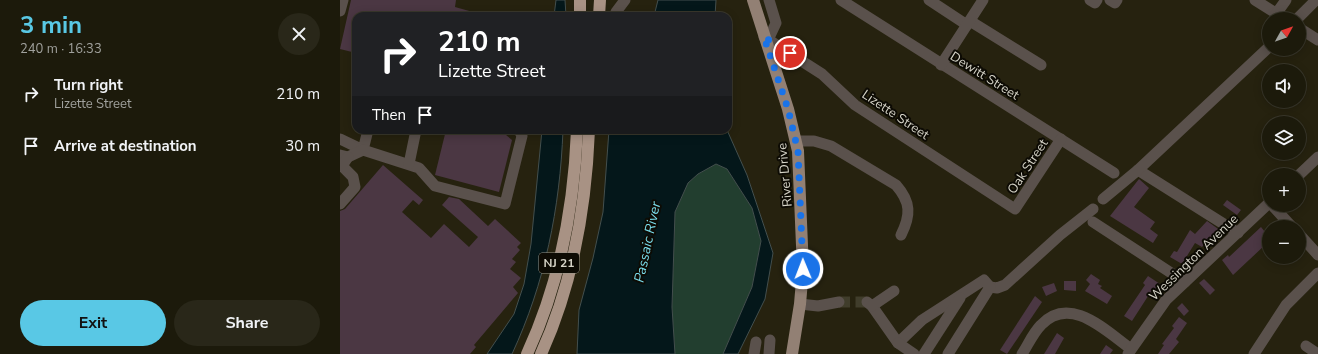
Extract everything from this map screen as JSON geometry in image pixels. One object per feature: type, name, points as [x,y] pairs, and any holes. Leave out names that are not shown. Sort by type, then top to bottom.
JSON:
[{"type":"highway","points":[[573,0],[573,12]]},
{"type":"highway","points":[[580,0],[580,12]]},
{"type":"highway","points":[[592,0],[592,12]]},
{"type":"highway","points":[[599,12],[600,0]]},
{"type":"highway","points":[[574,134],[581,168]]},
{"type":"highway","name":"NJ 21","points":[[541,354],[557,312],[569,272],[582,211],[581,168],[577,134]]},
{"type":"highway","name":"NJ 21","points":[[527,354],[546,308],[558,269],[588,134]]},
{"type":"highway","points":[[581,168],[591,134]]},
{"type":"main road","name":"River Drive","points":[[753,0],[784,96],[796,142],[800,174],[803,248],[800,304],[792,354]]},
{"type":"street","points":[[340,9],[343,0]]},
{"type":"street","points":[[616,12],[625,0]]},
{"type":"street","points":[[766,38],[776,23],[769,0]]},
{"type":"street","name":"Dewitt Street","points":[[842,0],[941,65],[1114,172]]},
{"type":"street","points":[[929,0],[1041,65]]},
{"type":"street","points":[[941,65],[983,0]]},
{"type":"street","points":[[1110,0],[1115,3],[1117,0]]},
{"type":"street","points":[[1255,0],[1274,12]]},
{"type":"street","points":[[1282,12],[1286,0]]},
{"type":"street","points":[[1304,12],[1316,0]]},
{"type":"street","points":[[1306,32],[1318,40]]},
{"type":"street","name":"Lizette Street","points":[[766,38],[822,74],[855,105],[1016,209]]},
{"type":"street","points":[[1103,199],[1138,170],[1262,54]]},
{"type":"street","points":[[363,150],[367,134]]},
{"type":"street","points":[[409,164],[415,134]]},
{"type":"street","points":[[340,139],[363,150],[420,168],[436,186],[506,204],[522,136],[521,134]]},
{"type":"street","name":"Oak Street","points":[[1016,209],[1061,139]]},
{"type":"street","points":[[796,142],[814,141],[830,146],[896,185],[902,192],[909,211],[907,223],[901,235]]},
{"type":"street","points":[[340,204],[355,187],[353,177],[342,166],[344,156],[363,150]]},
{"type":"street","points":[[1306,168],[1318,157]]},
{"type":"street","points":[[1138,170],[1238,233]]},
{"type":"street","points":[[898,343],[922,320],[984,280],[990,286],[996,288],[1005,285],[1060,235],[1093,209]]},
{"type":"street","name":"Wessington Avenue","points":[[1130,352],[1155,314],[1185,282],[1262,211]]},
{"type":"street","points":[[1278,212],[1286,220]]},
{"type":"street","points":[[1093,222],[1185,282]]},
{"type":"street","points":[[1306,242],[1318,255]]},
{"type":"street","points":[[1254,354],[1286,305],[1318,274]]},
{"type":"street","points":[[948,354],[990,286]]},
{"type":"street","points":[[894,291],[869,304],[898,343],[914,354]]},
{"type":"street","points":[[924,354],[962,294]]},
{"type":"street","points":[[800,304],[818,306],[839,302]]},
{"type":"street","points":[[1022,354],[1039,327],[1046,321],[1062,313],[1071,313],[1086,317],[1130,352]]},
{"type":"street","points":[[769,354],[770,340]]},
{"type":"street","points":[[754,354],[756,342]]},
{"type":"street","points":[[1306,346],[1318,354]]},
{"type":"green space","points":[[716,164],[727,169],[752,208],[761,241],[752,287],[723,354],[675,354],[672,307],[675,212],[688,183],[698,174]]},
{"type":"water","points":[[556,0],[565,0],[566,12],[554,12]]},
{"type":"water","points":[[658,0],[716,0],[715,12],[655,12]]},
{"type":"water","points":[[542,134],[563,134],[558,188],[549,245],[524,327],[512,354],[487,354],[514,314],[524,284],[531,244]]},
{"type":"water","name":"Passaic River","points":[[609,134],[729,134],[747,175],[773,253],[765,299],[738,354],[723,354],[752,287],[761,241],[752,208],[727,169],[716,164],[698,174],[688,183],[675,212],[672,307],[675,354],[577,354],[579,310],[593,258],[603,212]]},
{"type":"building","points":[[351,0],[456,0],[455,7],[473,12],[352,12],[352,52],[340,49]]},
{"type":"building","points":[[445,134],[505,134],[512,140],[499,192],[435,175]]},
{"type":"building","points":[[383,165],[423,200],[419,205],[413,200],[402,212],[431,238],[444,224],[469,247],[478,237],[442,205],[449,197],[459,199],[488,226],[495,219],[521,243],[517,247],[520,250],[512,259],[516,262],[510,269],[521,278],[513,287],[518,293],[474,345],[476,347],[470,354],[340,354],[340,211],[345,209]]},
{"type":"building","points":[[1139,179],[1149,188],[1134,207],[1155,222],[1150,229],[1158,235],[1153,243],[1110,216]]},
{"type":"building","points":[[1227,200],[1241,210],[1237,215],[1223,205]]},
{"type":"building","points":[[1207,221],[1221,231],[1217,237],[1214,234],[1202,247],[1195,243],[1182,264],[1170,257],[1174,251],[1177,252],[1190,230],[1195,234]]},
{"type":"building","points":[[1261,227],[1262,248],[1233,275],[1222,260],[1228,255],[1229,257]]},
{"type":"building","points":[[1091,274],[1100,280],[1098,284],[1102,286],[1100,288],[1112,296],[1107,304],[1085,291],[1090,284],[1086,280]]},
{"type":"building","points":[[1148,276],[1160,284],[1154,291],[1152,290],[1132,321],[1124,316],[1145,285],[1143,283]]},
{"type":"building","points":[[1204,279],[1215,290],[1210,295],[1199,283]]},
{"type":"building","points":[[1064,281],[1076,281],[1076,291],[1064,290]]},
{"type":"building","points":[[1054,283],[1057,291],[1046,296],[1042,287]]},
{"type":"building","points":[[1035,296],[1042,302],[1007,354],[1000,350]]},
{"type":"building","points":[[1182,303],[1189,311],[1184,316],[1177,308]]},
{"type":"building","points":[[1179,317],[1187,323],[1176,339],[1179,342],[1169,354],[1158,354],[1164,345],[1162,344],[1174,328],[1172,326]]},
{"type":"building","points":[[1057,333],[1064,338],[1055,354],[1044,354]]},
{"type":"building","points":[[1106,345],[1113,350],[1110,354],[1100,354]]},
{"type":"tunnel","points":[[839,302],[867,302]]},
{"type":"route","points":[[790,53],[764,37],[788,109],[798,151],[801,189],[803,269]]}]
